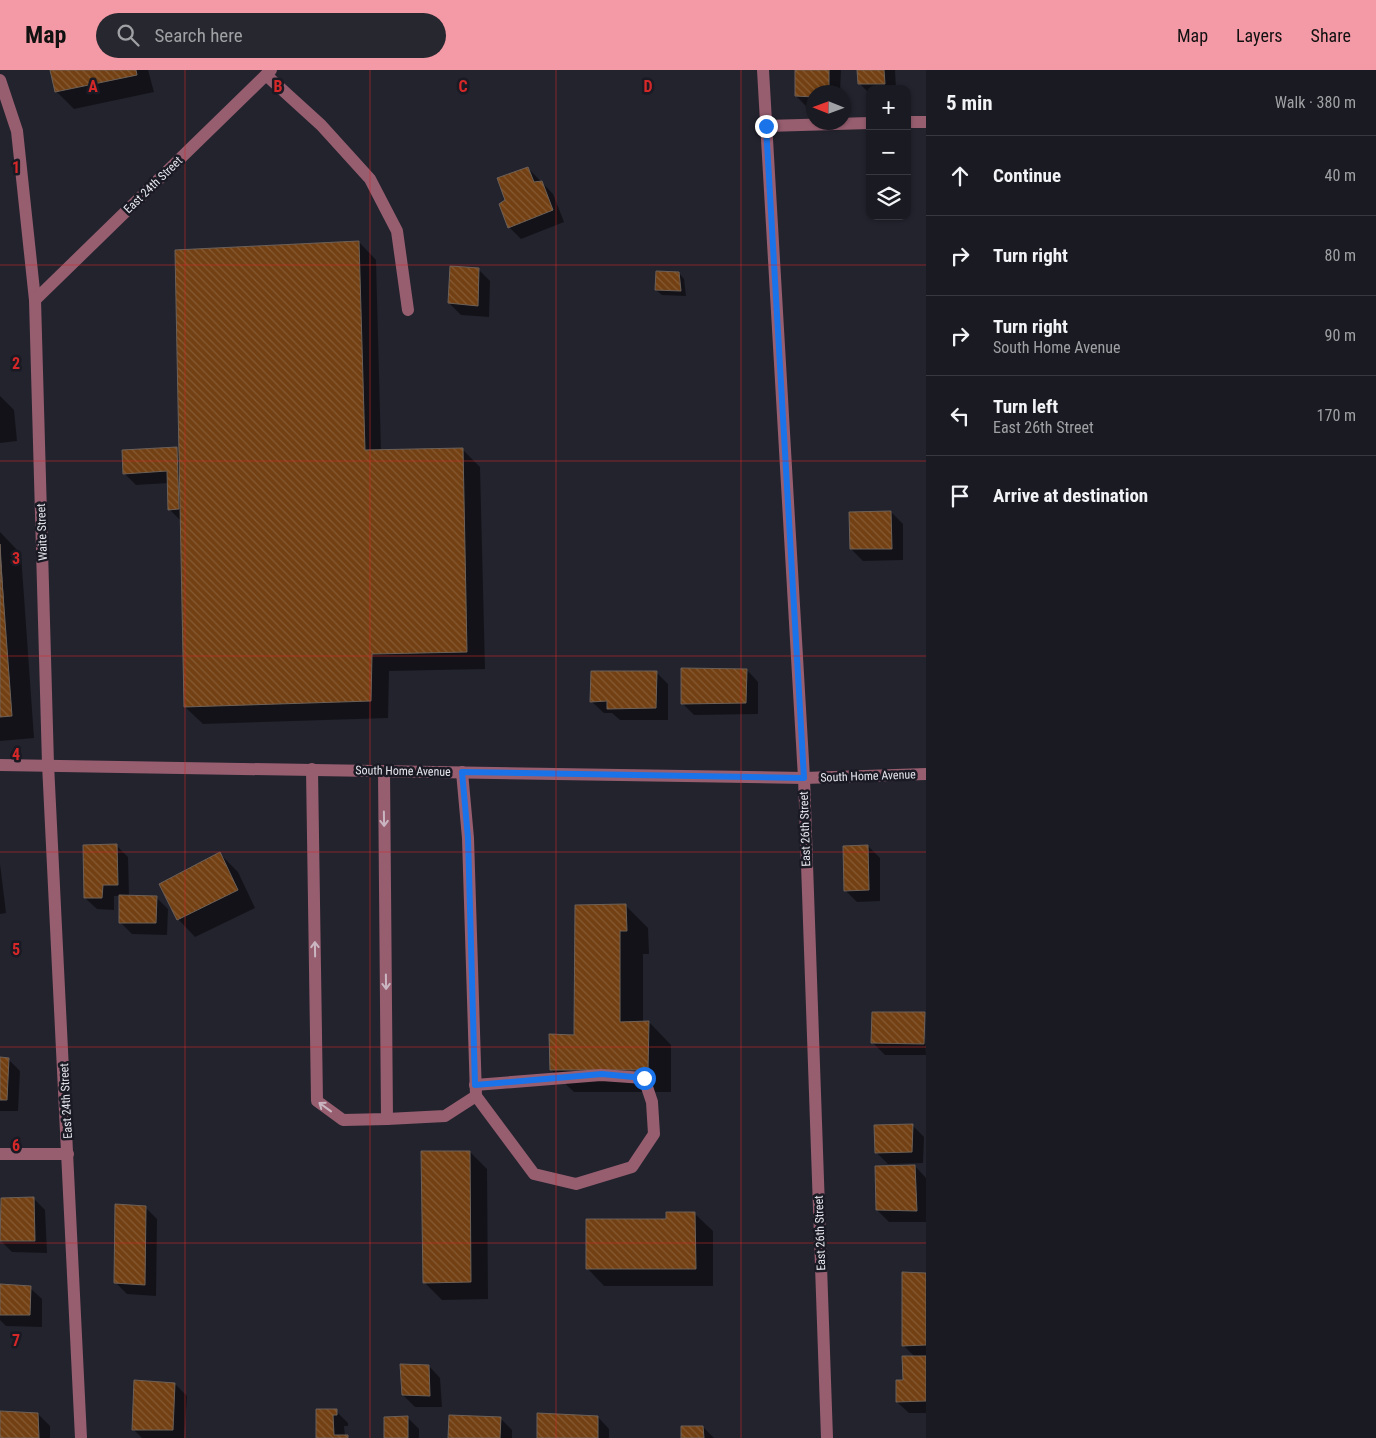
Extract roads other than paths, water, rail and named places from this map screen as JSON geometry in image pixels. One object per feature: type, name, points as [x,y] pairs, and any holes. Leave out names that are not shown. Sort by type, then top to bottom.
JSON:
[{"type":"street","name":"East 26th Street","points":[[763,70],[804,778],[827,1438]]},
{"type":"street","points":[[269,72],[370,178],[397,231],[408,310]]},
{"type":"street","name":"East 24th Street","points":[[35,300],[269,72]]},
{"type":"street","name":"Waite Street","points":[[0,80],[17,131],[35,300],[48,764]]},
{"type":"street","points":[[911,122],[926,122]]},
{"type":"street","points":[[766,126],[866,123]]},
{"type":"street","name":"East 24th Street","points":[[48,764],[81,1438]]},
{"type":"street","name":"South Home Avenue","points":[[0,765],[48,764],[804,778],[926,774]]},
{"type":"street","points":[[312,769],[316,1101],[342,1120],[445,1116],[476,1090],[602,1074],[644,1078],[652,1102],[654,1134],[632,1167],[576,1184],[534,1174],[476,1090],[468,838],[462,772]]},
{"type":"street","points":[[384,771],[387,1118]]},
{"type":"street","points":[[0,1154],[68,1154]]}]
